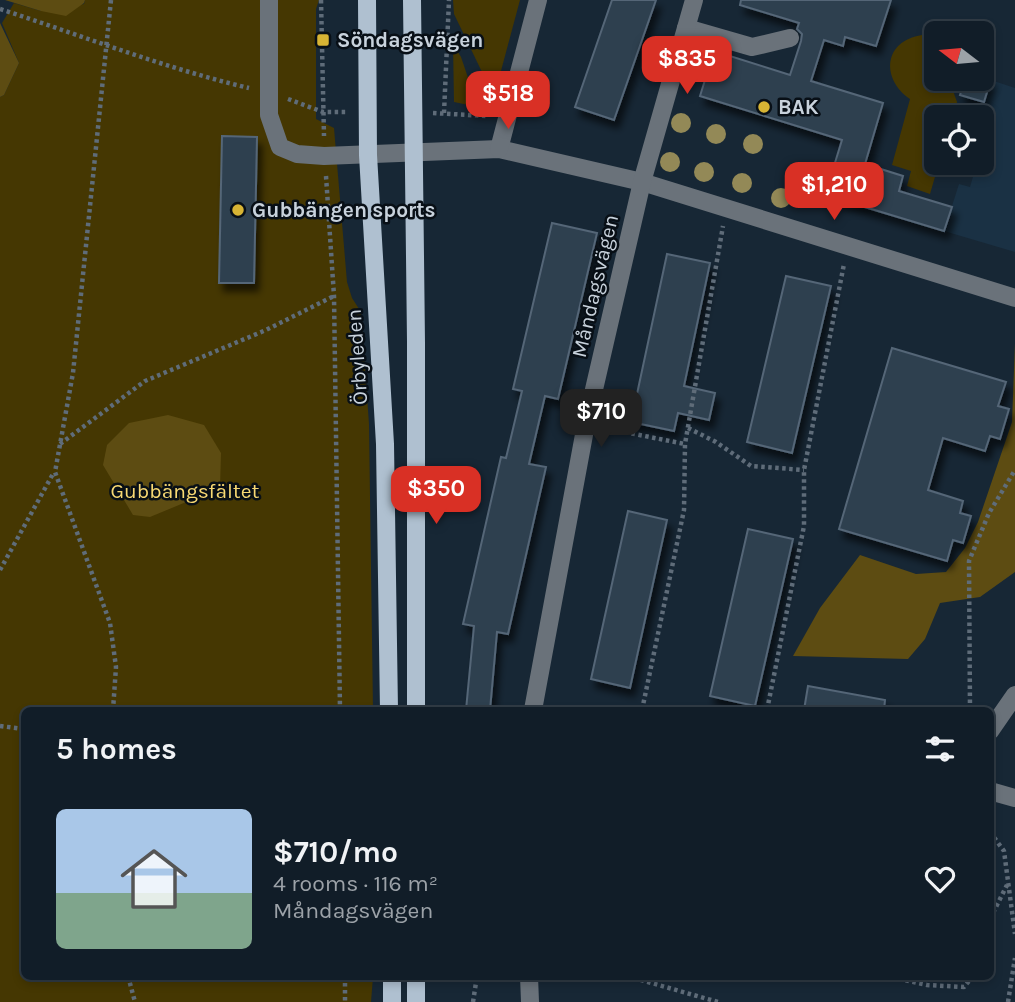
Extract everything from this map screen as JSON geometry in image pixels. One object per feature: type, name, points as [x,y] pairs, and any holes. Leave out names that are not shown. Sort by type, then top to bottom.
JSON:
[{"type":"main road","name":"Örbyleden","points":[[367,0],[368,155],[385,444],[388,707]]},
{"type":"main road","points":[[412,0],[415,152],[416,707]]},
{"type":"main road","points":[[392,980],[392,1002]]},
{"type":"main road","points":[[416,980],[416,1002]]},
{"type":"street","points":[[269,0],[269,115],[280,147],[297,154],[368,155],[499,149],[642,182],[1015,298]]},
{"type":"street","points":[[499,149],[538,0]]},
{"type":"street","name":"Måndagsvägen","points":[[534,707],[586,424],[642,182],[694,0]]},
{"type":"street","points":[[686,28],[752,47],[790,37]]},
{"type":"street","points":[[994,725],[1015,695]]},
{"type":"street","points":[[994,792],[1015,798]]},
{"type":"street","points":[[529,980],[530,1002]]},
{"type":"path","points":[[0,570],[55,472],[73,373],[111,0]]},
{"type":"path","points":[[321,0],[324,156],[334,296],[340,707]]},
{"type":"path","points":[[444,113],[449,0]]},
{"type":"path","points":[[0,9],[219,81],[268,92],[323,112]]},
{"type":"path","points":[[643,707],[684,510],[685,443],[726,208]]},
{"type":"path","points":[[767,707],[804,526],[804,470],[847,246]]},
{"type":"path","points":[[60,444],[145,381],[266,330],[334,296]]},
{"type":"path","points":[[586,424],[685,443]]},
{"type":"path","points":[[688,428],[716,442],[751,466],[804,470]]},
{"type":"path","points":[[970,707],[969,561],[989,513],[1015,470]]},
{"type":"path","points":[[55,472],[110,623],[116,667],[113,707]]},
{"type":"path","points":[[0,726],[21,729]]},
{"type":"path","points":[[994,837],[1004,851],[1015,934]]},
{"type":"path","points":[[994,911],[1008,883]]},
{"type":"path","points":[[1008,1002],[1015,958]]},
{"type":"path","points":[[129,980],[135,1002]]},
{"type":"path","points":[[345,980],[345,1002]]},
{"type":"path","points":[[473,1002],[476,980]]},
{"type":"path","points":[[641,980],[718,1002]]},
{"type":"path","points":[[904,980],[927,985],[964,987],[970,980]]},
{"type":"shaded area","points":[[994,81],[1015,88],[1015,252],[944,231],[959,184],[970,187],[974,175],[994,175],[994,105],[983,105],[987,91],[994,91]]},
{"type":"green space","points":[[5,0],[85,0],[66,16]]},
{"type":"green space","name":"Gubbängsfältet","points":[[85,0],[319,0],[316,9],[316,119],[334,128],[347,282],[352,298],[361,312],[369,424],[373,707],[21,707],[21,980],[373,980],[371,1002],[0,1002],[0,97],[4,95],[19,63],[2,23],[14,3],[41,11],[84,4]]},
{"type":"green space","points":[[453,0],[520,0],[494,97],[454,14]]},
{"type":"green space","points":[[0,23],[19,63],[4,95],[0,97]]},
{"type":"green space","points":[[924,36],[924,91],[953,91],[957,102],[956,105],[924,105],[924,175],[936,175],[930,194],[907,186],[911,171],[892,165],[910,99],[894,81],[890,62],[893,53],[909,39]]},
{"type":"green space","points":[[453,44],[461,57],[478,107],[454,102]]},
{"type":"green space","points":[[1015,343],[1015,572],[980,597],[940,603],[925,639],[908,659],[793,656],[820,608],[860,555],[916,574],[946,572],[965,548],[978,522],[1012,422]]},
{"type":"green space","points":[[168,415],[204,425],[221,453],[220,488],[150,517],[133,515],[103,465],[107,445],[129,423]]},
{"type":"building","points":[[612,0],[656,0],[614,120],[575,107]]},
{"type":"building","points":[[741,0],[891,0],[876,46],[845,37],[843,46],[824,40],[811,81],[883,103],[865,164],[903,176],[899,191],[952,207],[944,231],[825,195],[842,140],[700,96],[714,51],[790,75],[801,41],[802,34],[797,29],[799,23],[740,5]]},
{"type":"building","points":[[961,91],[987,91],[984,102],[960,95]]},
{"type":"building","name":"Gubbängen sports","points":[[222,136],[257,137],[254,283],[219,283]]},
{"type":"building","points":[[552,223],[597,233],[558,399],[545,396],[529,464],[546,467],[508,634],[497,632],[490,707],[466,707],[474,626],[463,624],[501,457],[506,458],[522,391],[513,389]]},
{"type":"building","points":[[667,254],[710,263],[684,386],[715,393],[709,420],[678,413],[674,431],[631,422]]},
{"type":"building","points":[[786,276],[831,286],[792,453],[747,442]]},
{"type":"building","points":[[892,348],[1006,382],[998,406],[1009,409],[1000,439],[990,436],[985,451],[943,438],[928,490],[963,501],[960,513],[971,516],[963,543],[953,540],[947,561],[839,529]]},
{"type":"building","points":[[628,511],[667,520],[630,688],[591,679]]},
{"type":"building","points":[[748,529],[793,539],[755,706],[710,696]]},
{"type":"building","points":[[808,686],[885,700],[884,707],[804,707]]},
{"type":"place","name":"Söndagsvägen","points":[[323,40]]},
{"type":"place","name":"BAK","points":[[764,107]]},
{"type":"place","name":"Gubbängen sports","points":[[238,210]]}]
